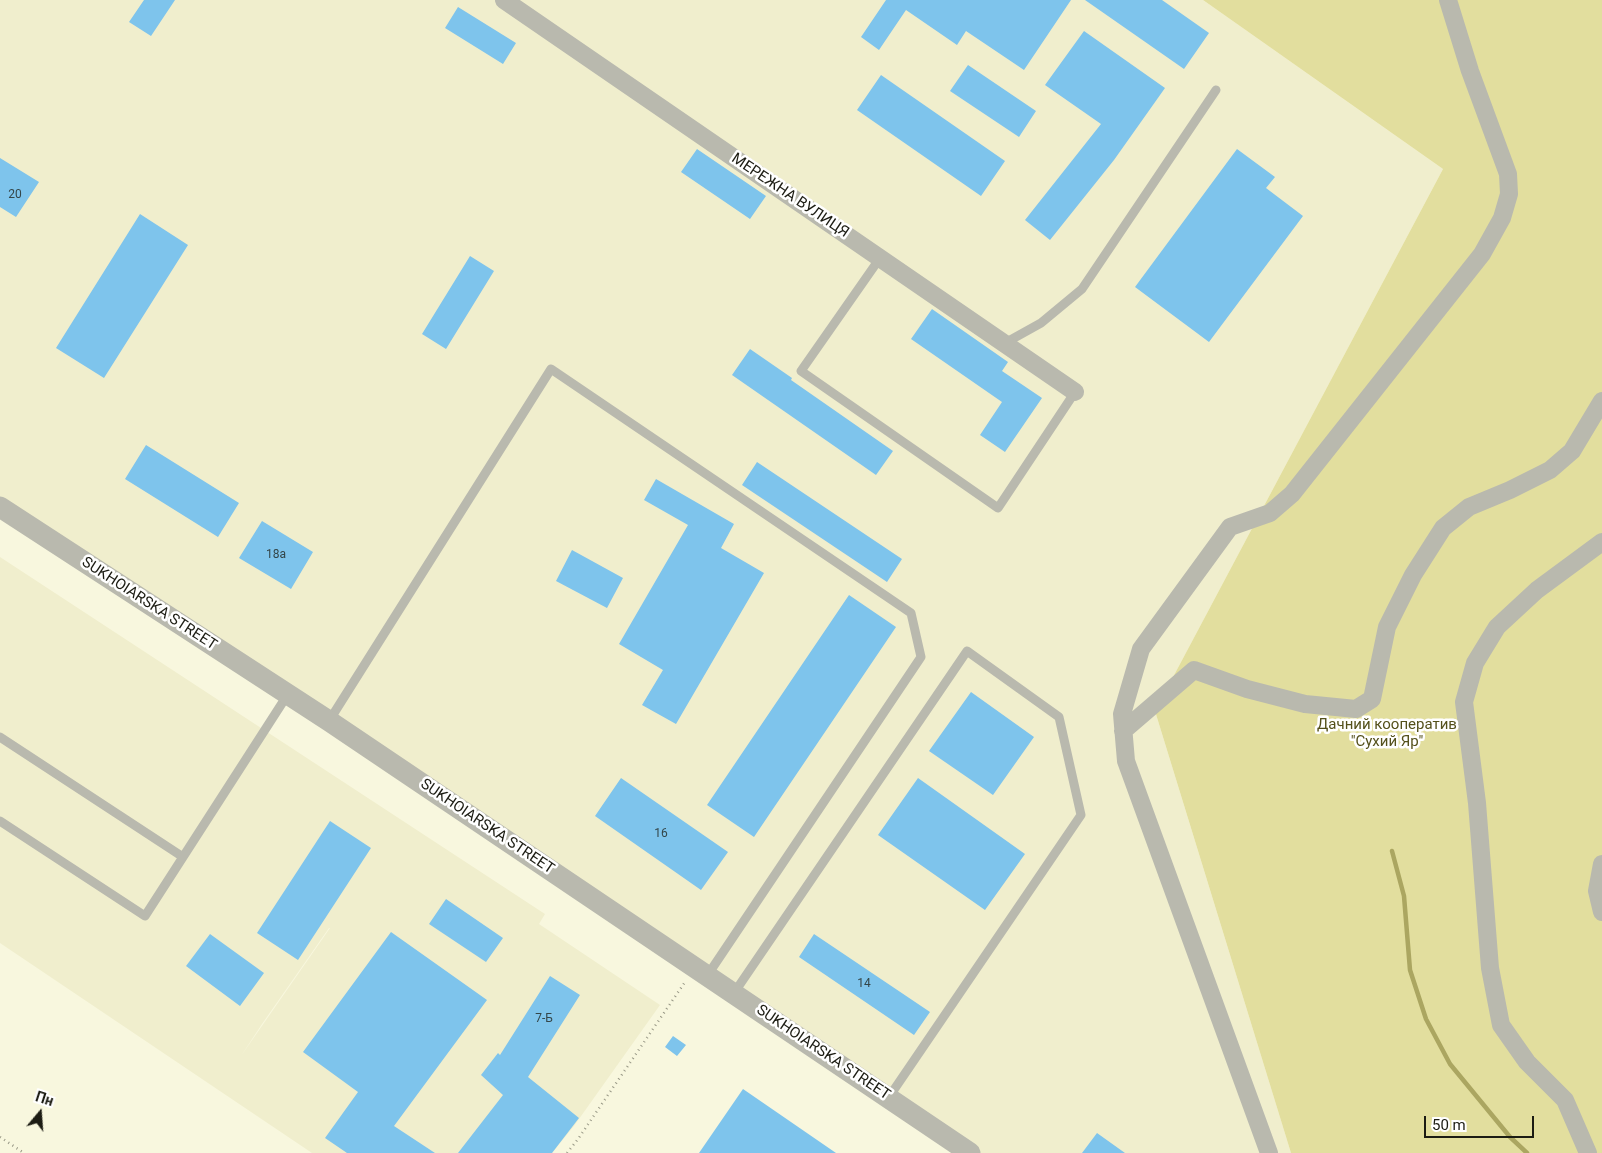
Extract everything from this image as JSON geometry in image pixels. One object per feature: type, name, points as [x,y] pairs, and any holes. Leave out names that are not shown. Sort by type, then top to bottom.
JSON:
[{"type":"street","name":"МЕРЕЖНА ВУЛИЦЯ","points":[[504,0],[1076,392]]},
{"type":"street","points":[[1269,1153],[1126,761],[1122,714],[1141,649],[1230,527],[1270,513],[1292,494],[1482,254],[1502,218],[1510,194],[1508,174],[1470,71],[1448,0]]},
{"type":"street","points":[[1123,731],[1194,670],[1247,689],[1305,704],[1356,709],[1372,700],[1387,627],[1413,575],[1443,528],[1469,506],[1510,490],[1550,470],[1572,451],[1602,400]]},
{"type":"street","name":"SUKHOIARSKA STREET","points":[[0,506],[330,720],[970,1153]]},
{"type":"street","points":[[1588,1153],[1566,1100],[1527,1062],[1501,1025],[1490,968],[1477,803],[1464,702],[1475,662],[1497,627],[1537,590],[1602,542]]},
{"type":"street","points":[[1602,864],[1597,891],[1602,912]]},
{"type":"lane","points":[[1005,343],[1041,324],[1082,289],[1216,90]]},
{"type":"lane","points":[[880,258],[801,371],[998,508],[1076,392]]},
{"type":"lane","points":[[330,720],[551,369],[911,613],[921,657],[701,972]]},
{"type":"lane","points":[[734,994],[967,650],[1060,717],[1081,815],[889,1097]]},
{"type":"lane","points":[[0,821],[145,916],[288,694]]},
{"type":"lane","points":[[0,737],[183,857]]},
{"type":"path","points":[[567,1153],[701,972]]},
{"type":"path","points":[[0,1137],[24,1153]]},
{"type":"shaded area","points":[[0,0],[1203,0],[1443,169],[1155,711],[1291,1153],[970,1153],[0,507]]},
{"type":"shaded area","points":[[0,557],[545,914],[539,924],[660,1005],[574,1126],[552,1153],[312,1153],[0,943]],"holes":[[[330,928],[241,1056],[262,1024]]]},
{"type":"green space","name":"Дачний кооператив \"Сухий Яр\"","points":[[1203,0],[1602,0],[1602,1153],[1291,1153],[1155,711],[1443,169]]},
{"type":"building","points":[[144,0],[175,0],[151,36],[129,22]]},
{"type":"building","points":[[886,0],[1071,0],[1024,70],[966,31],[957,45],[906,10],[879,50],[861,37]]},
{"type":"building","points":[[1085,0],[1162,0],[1209,33],[1184,69]]},
{"type":"building","points":[[458,7],[516,43],[503,64],[445,28]]},
{"type":"building","points":[[1084,31],[1165,88],[1114,160],[1050,240],[1025,220],[1101,124],[1045,85]]},
{"type":"building","points":[[968,65],[1036,111],[1019,137],[950,91]]},
{"type":"building","points":[[881,75],[1005,161],[981,196],[857,110]]},
{"type":"building","points":[[697,149],[766,196],[750,219],[681,172]]},
{"type":"building","points":[[1237,149],[1275,177],[1266,188],[1303,216],[1209,342],[1135,287]]},
{"type":"building","points":[[0,158],[39,182],[16,217],[0,207]]},
{"type":"building","points":[[140,214],[188,245],[104,378],[56,348]]},
{"type":"building","points":[[470,256],[494,271],[446,349],[422,334]]},
{"type":"building","points":[[932,309],[1008,362],[1002,371],[1042,398],[1005,452],[980,435],[1002,402],[911,339]]},
{"type":"building","points":[[750,349],[893,451],[876,475],[732,375]]},
{"type":"building","points":[[146,445],[239,503],[218,537],[125,479]]},
{"type":"building","points":[[757,462],[902,559],[887,582],[742,485]]},
{"type":"building","points":[[656,479],[734,524],[721,548],[764,573],[676,724],[642,705],[663,670],[619,644],[688,525],[644,500]]},
{"type":"building","points":[[262,521],[313,552],[291,589],[239,558]]},
{"type":"building","points":[[572,550],[623,578],[607,608],[556,581]]},
{"type":"building","points":[[849,595],[896,627],[754,837],[707,805]]},
{"type":"building","points":[[971,692],[1034,737],[993,795],[929,751]]},
{"type":"building","points":[[621,778],[728,852],[701,890],[595,816]]},
{"type":"building","points":[[918,778],[1025,854],[985,910],[878,835]]},
{"type":"building","points":[[330,821],[371,848],[298,960],[257,933]]},
{"type":"building","points":[[446,899],[503,938],[486,962],[429,924]]},
{"type":"building","points":[[391,932],[487,1000],[394,1126],[435,1153],[347,1153],[325,1138],[358,1092],[303,1052]]},
{"type":"building","points":[[210,934],[264,973],[240,1006],[186,966]]},
{"type":"building","points":[[814,934],[930,1012],[914,1035],[799,957]]},
{"type":"building","points":[[550,976],[580,995],[528,1077],[579,1118],[552,1153],[458,1153],[503,1095],[481,1075],[498,1053],[500,1055]]},
{"type":"building","points":[[673,1036],[686,1045],[677,1056],[665,1047]]},
{"type":"building","points":[[743,1089],[836,1153],[699,1153]]},
{"type":"building","points":[[1097,1133],[1125,1153],[1082,1153]]},
{"type":"waterway","points":[[1392,851],[1404,896],[1410,970],[1426,1019],[1450,1064],[1510,1137],[1527,1153]]}]
